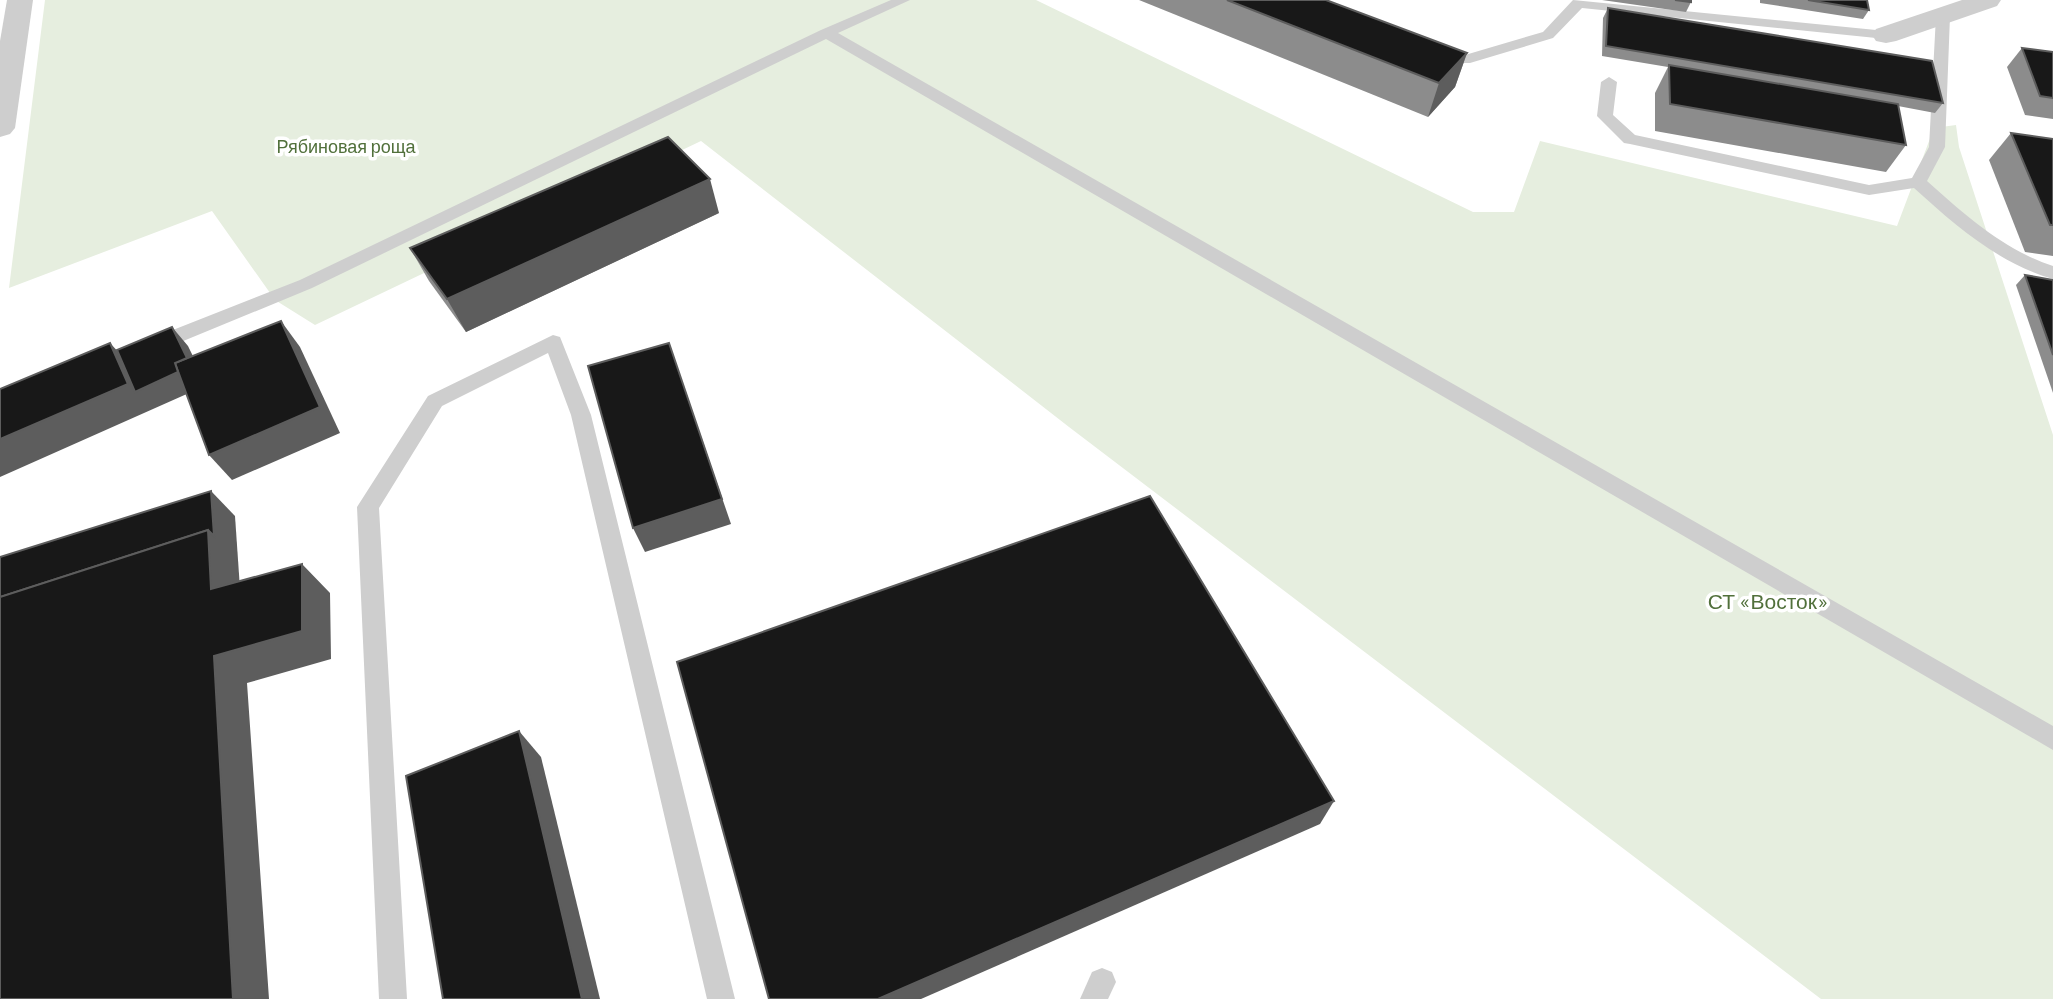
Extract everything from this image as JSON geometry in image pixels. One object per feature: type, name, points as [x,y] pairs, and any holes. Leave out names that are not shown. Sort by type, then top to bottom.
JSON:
[{"type":"street","points":[[0,128],[20,0]]},
{"type":"street","points":[[1886,35],[1988,0]]},
{"type":"lane","points":[[140,351],[306,284],[826,33],[903,0]]},
{"type":"lane","points":[[1720,0],[1722,18]]},
{"type":"lane","points":[[1426,46],[1465,60],[1548,35],[1578,1],[1886,35]]},
{"type":"lane","points":[[1918,183],[1937,147],[1943,16]]},
{"type":"lane","points":[[826,33],[2053,739]]},
{"type":"lane","points":[[1609,82],[1605,116],[1630,139],[1869,190],[1918,183],[1956,217],[2030,267],[2053,273]]},
{"type":"lane","points":[[393,999],[368,507],[435,401],[553,342],[581,415],[721,999]]},
{"type":"green space","name":"СТ «Восток»","points":[[45,0],[1036,0],[1473,212],[1514,212],[1540,141],[1897,226],[1934,128],[1956,125],[1959,147],[2053,435],[2053,999],[1821,999],[1069,427],[701,141],[315,325],[275,300],[212,211],[9,288]]},
{"type":"building","points":[[1227,0],[1326,0],[1467,53],[1439,83]]},
{"type":"building","points":[[1808,0],[1867,0],[1869,10]]},
{"type":"building","points":[[1608,8],[1932,61],[1943,103],[1606,46]]},
{"type":"building","points":[[2022,48],[2053,52],[2053,98],[2040,96]]},
{"type":"building","points":[[1669,65],[1898,104],[1906,145],[1670,104]]},
{"type":"building","points":[[2011,133],[2053,139],[2053,225],[2050,225]]},
{"type":"building","points":[[668,137],[710,179],[447,299],[410,248]]},
{"type":"building","points":[[2025,275],[2053,280],[2053,355]]},
{"type":"building","points":[[281,321],[320,407],[209,455],[175,363]]},
{"type":"building","points":[[172,327],[187,358],[175,363],[178,372],[135,392],[117,350]]},
{"type":"building","points":[[110,343],[128,384],[0,439],[0,389]]},
{"type":"building","points":[[669,343],[722,499],[633,528],[588,366]]},
{"type":"building","points":[[211,491],[214,536],[208,530],[0,597],[0,557]]},
{"type":"building","points":[[1150,496],[1334,801],[878,999],[769,999],[677,662]]},
{"type":"building","points":[[208,530],[211,589],[302,564],[302,631],[214,656],[233,999],[0,999],[0,597]]},
{"type":"building","points":[[519,731],[582,999],[443,999],[406,776]]},
{"type":"park label","name":"Рябиновая роща","points":[[346,147]]}]
